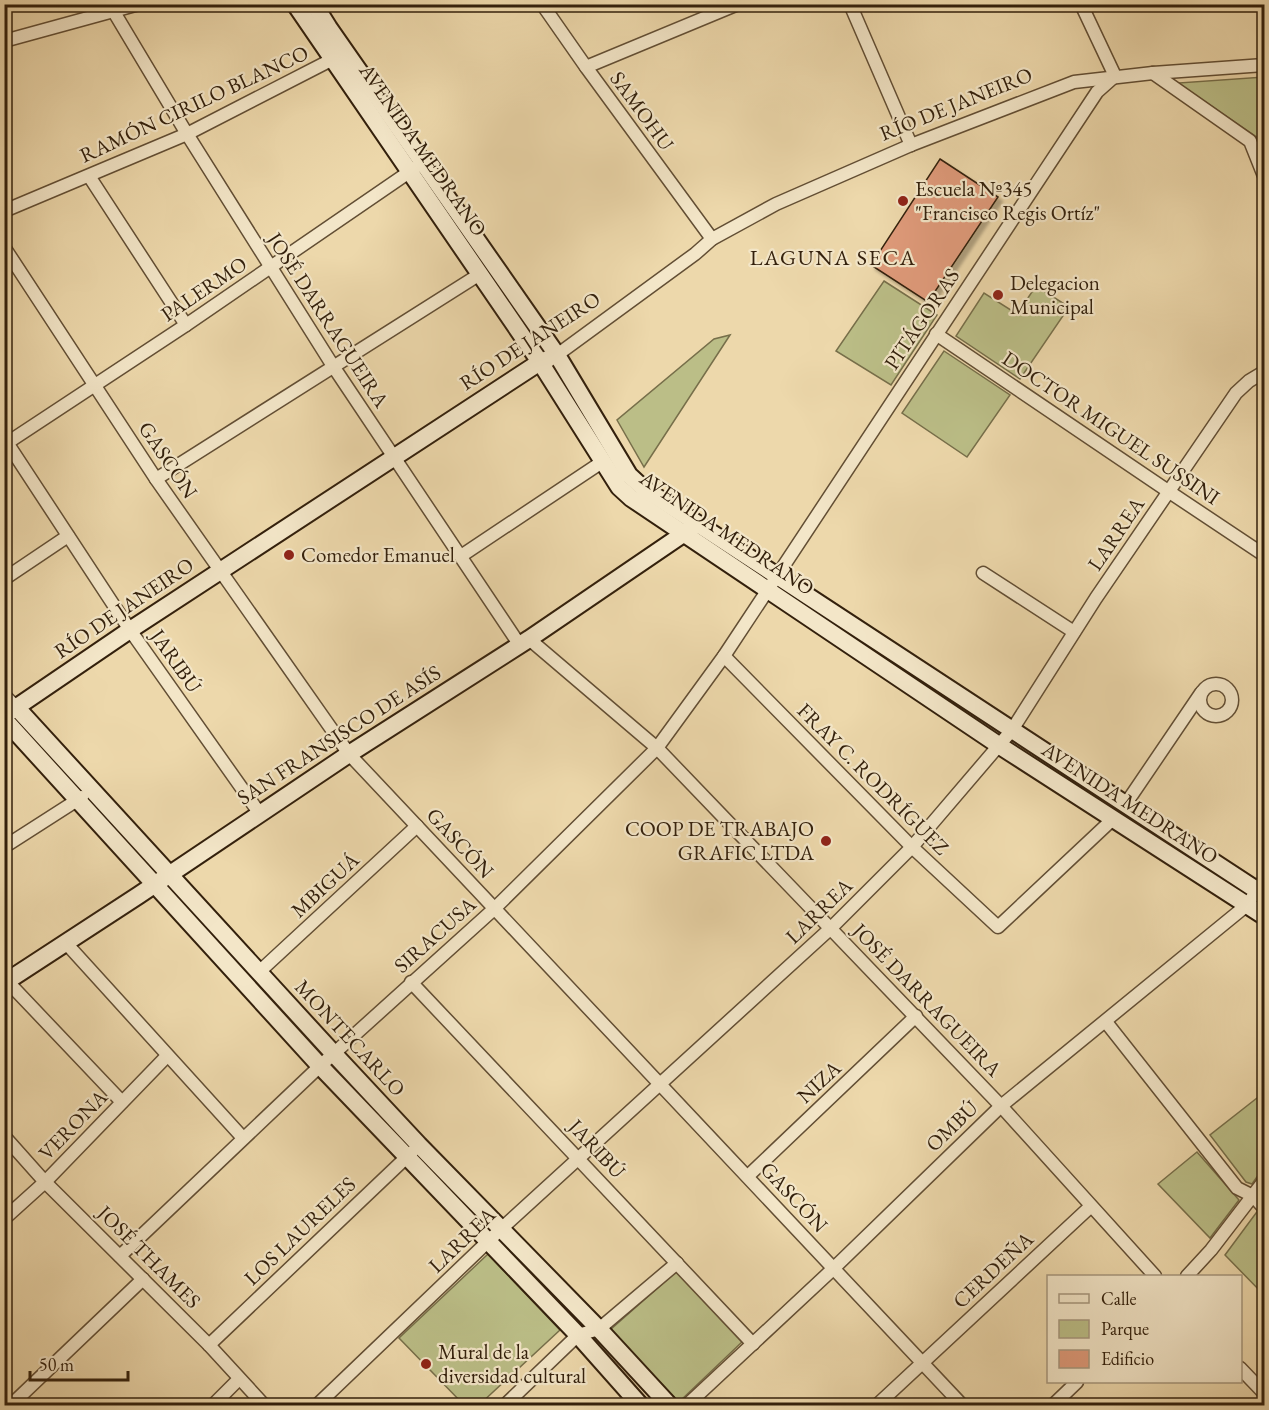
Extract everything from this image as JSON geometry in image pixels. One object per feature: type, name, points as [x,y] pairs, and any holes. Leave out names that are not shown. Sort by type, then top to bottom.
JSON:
[{"type":"main road","name":"AVENIDA MEDRANO","points":[[295,4],[333,59],[417,167],[557,355],[628,475],[691,529]]},
{"type":"main road","name":"AVENIDA MEDRANO","points":[[318,8],[417,167],[480,274],[540,362],[619,488],[691,529],[771,582],[1012,730],[1125,805],[1262,889]]},
{"type":"main road","name":"RÍO DE JANEIRO","points":[[9,714],[130,630],[394,456],[540,362],[557,355]]},
{"type":"main road","name":"SAN FRANSISCO DE ASÍS","points":[[6,982],[691,529]]},
{"type":"main road","name":"AVENIDA MEDRANO","points":[[771,582],[1000,746],[1264,916]]},
{"type":"main road","name":"MONTECARLO","points":[[9,714],[84,796],[154,885],[320,1066],[501,1229],[599,1329],[670,1406]]},
{"type":"main road","name":"MONTECARLO","points":[[84,796],[169,875],[334,1054],[488,1243],[578,1335],[641,1406]]},
{"type":"street","points":[[4,41],[139,4]]},
{"type":"street","name":"SAMOHU","points":[[543,4],[586,67],[712,239]]},
{"type":"street","points":[[586,67],[738,4]]},
{"type":"street","points":[[850,4],[910,145]]},
{"type":"street","points":[[1081,4],[1115,76]]},
{"type":"street","name":"JOSÉ DARRAGUEIRA","points":[[114,12],[187,134],[333,366],[461,556],[524,641],[657,748],[1001,1106],[1090,1207],[1154,1275]]},
{"type":"street","name":"RAMÓN CIRILO BLANCO","points":[[4,210],[187,134],[333,59]]},
{"type":"street","name":"RÍO DE JANEIRO","points":[[557,355],[712,239],[776,204],[910,145],[1074,82],[1115,76],[1264,65]]},
{"type":"street","points":[[1153,73],[1250,141],[1264,176]]},
{"type":"street","name":"PITÁGORAS","points":[[771,582],[1097,92],[1115,76]]},
{"type":"street","name":"PALERMO","points":[[6,442],[186,325],[417,167]]},
{"type":"street","points":[[89,176],[186,325]]},
{"type":"street","name":"GASCÓN","points":[[4,247],[156,479],[349,754],[963,1406]]},
{"type":"street","points":[[156,479],[480,274]]},
{"type":"street","name":"DOCTOR MIGUEL SUSSINI","points":[[936,334],[1264,555]]},
{"type":"street","name":"LARREA","points":[[316,1406],[501,1229],[831,928],[912,847],[1012,730],[1074,632],[1236,393],[1264,372]]},
{"type":"street","name":"JARIBÚ","points":[[6,442],[130,630],[260,814]]},
{"type":"street","points":[[461,556],[602,462]]},
{"type":"street","points":[[4,579],[68,536]]},
{"type":"street","points":[[983,573],[1074,632]]},
{"type":"street","name":"SIRACUSA","points":[[120,1256],[320,1066],[494,909],[657,748],[724,656],[771,582]]},
{"type":"street","name":"FRAY C. RODRÍGUEZ","points":[[724,656],[912,847],[998,927],[1114,818]]},
{"type":"street","points":[[1125,805],[1201,693]]},
{"type":"street","name":"MONTECARLO","points":[[4,695],[9,714]]},
{"type":"street","points":[[4,847],[84,796]]},
{"type":"street","name":"MBIGUÁ","points":[[259,972],[417,826]]},
{"type":"street","name":"OMBÚ","points":[[687,1406],[1001,1106],[1247,905],[1262,889]]},
{"type":"street","points":[[65,942],[243,1138]]},
{"type":"street","points":[[6,982],[122,1102]]},
{"type":"street","name":"JARIBÚ","points":[[411,982],[753,1344]]},
{"type":"street","name":"NIZA","points":[[748,1176],[916,1017]]},
{"type":"street","points":[[1106,1022],[1237,1188],[1253,1196],[1264,1208]]},
{"type":"street","name":"VERONA","points":[[4,1219],[45,1182],[167,1056]]},
{"type":"street","name":"JOSÉ THAMES","points":[[4,1137],[45,1182],[209,1345],[265,1406]]},
{"type":"street","name":"LOS LAURELES","points":[[209,1345],[413,1151]]},
{"type":"street","points":[[1188,1275],[1211,1250],[1264,1181]]},
{"type":"street","name":"CERDEÑA","points":[[876,1406],[1090,1207]]},
{"type":"street","points":[[504,1406],[578,1335],[599,1329],[677,1263]]},
{"type":"street","points":[[10,1406],[143,1279]]},
{"type":"street","points":[[1242,1370],[1264,1393]]},
{"type":"street","points":[[212,1406],[239,1379]]},
{"type":"street","points":[[1052,1406],[1076,1383]]},
{"type":"green space","points":[[1264,77],[1264,142],[1178,83]]},
{"type":"green space","points":[[884,281],[937,315],[891,385],[836,351]]},
{"type":"green space","points":[[1036,286],[1069,307],[1020,379],[956,336],[984,293],[1017,314]]},
{"type":"green space","points":[[730,335],[644,467],[617,420],[714,339]]},
{"type":"green space","points":[[944,351],[1010,395],[967,457],[902,413]]},
{"type":"green space","points":[[1257,1098],[1264,1108],[1264,1167],[1252,1184],[1246,1182],[1210,1135]]},
{"type":"green space","points":[[1197,1152],[1239,1200],[1210,1238],[1158,1184]]},
{"type":"green space","points":[[1259,1209],[1264,1216],[1263,1294],[1225,1255]]},
{"type":"green space","points":[[488,1254],[560,1330],[479,1405],[464,1405],[399,1338]]},
{"type":"green space","points":[[678,1270],[743,1341],[679,1402],[610,1330]]},
{"type":"building","name":"Escuela Nº345 \"Francisco Regis Ortíz\"","points":[[940,159],[998,197],[928,302],[871,265]]},
{"type":"place","name":"Escuela Nº345 \"Francisco Regis Ortíz\"","points":[[903,201]]},
{"type":"place","name":"Delegacion Municipal","points":[[998,295]]},
{"type":"place","name":"Comedor Emanuel","points":[[289,555]]},
{"type":"place","name":"COOP DE TRABAJO GRAFIC LTDA","points":[[826,841]]},
{"type":"place","name":"Mural de la diversidad cultural","points":[[426,1364]]},
{"type":"district","name":"LAGUNA SECA","points":[[833,257]]}]
